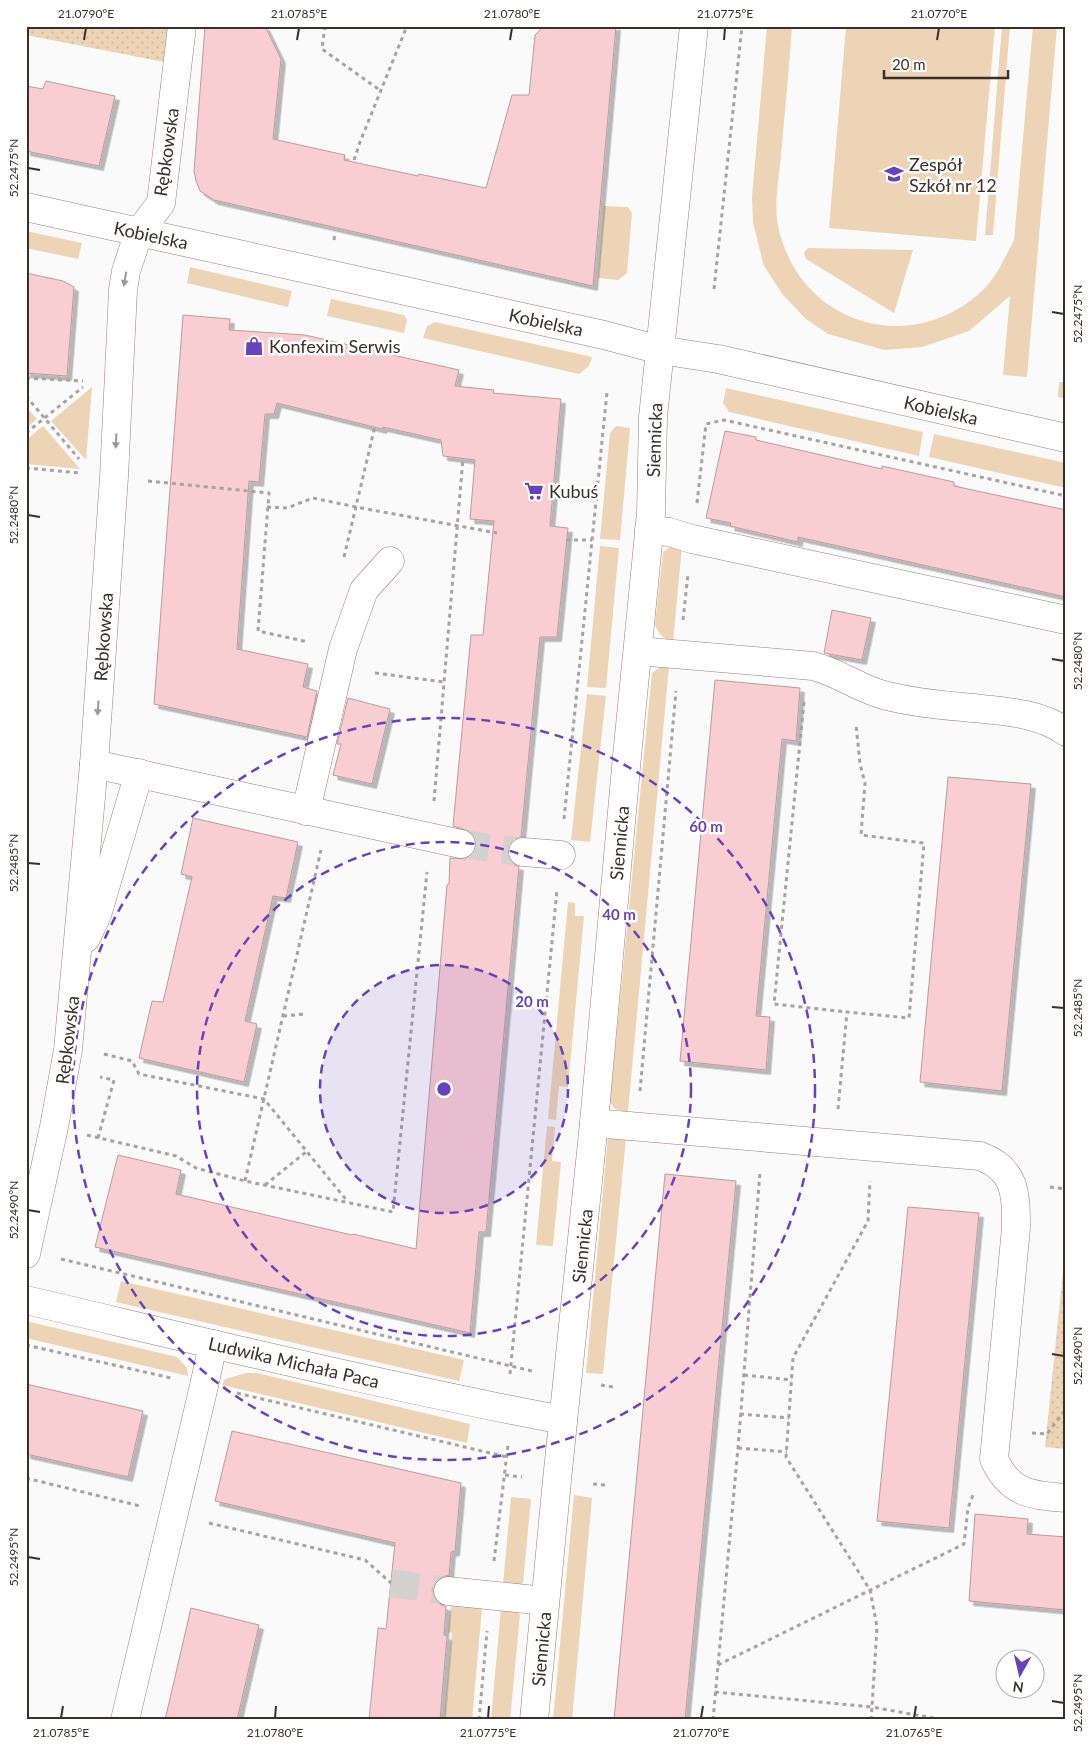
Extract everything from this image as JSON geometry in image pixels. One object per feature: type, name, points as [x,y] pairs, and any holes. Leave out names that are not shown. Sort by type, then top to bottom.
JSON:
[{"type":"street","name":"Rębkowska","points":[[26,1252],[54,1127],[68,1050],[94,764],[114,477],[123,290],[126,271],[139,232],[160,203],[182,26]]},
{"type":"street","name":"Siennicka","points":[[534,1720],[594,1123],[651,513],[653,417],[694,26]]},
{"type":"street","name":"Kobielska","points":[[26,208],[604,335],[660,350],[718,360],[1066,438]]},
{"type":"street","points":[[649,530],[669,532],[702,541],[1066,620]]},
{"type":"street","points":[[317,814],[341,658],[364,590],[390,561]]},
{"type":"street","points":[[638,651],[814,666],[831,671],[860,687],[882,695],[936,705],[1005,712],[1039,719],[1058,726],[1066,732]]},
{"type":"street","points":[[94,764],[461,844]]},
{"type":"street","points":[[78,948],[86,939],[97,915],[139,773]]},
{"type":"street","points":[[522,852],[561,855]]},
{"type":"street","points":[[594,1123],[872,1145],[980,1156],[999,1164],[1012,1184],[1015,1197],[1016,1228],[994,1459],[1002,1475],[1016,1488],[1038,1496],[1066,1498]]},
{"type":"street","name":"Ludwika Michała Paca","points":[[26,1300],[213,1344],[509,1410],[563,1420]]},
{"type":"street","points":[[125,1720],[213,1344]]},
{"type":"street","points":[[448,1591],[545,1601]]},
{"type":"path","points":[[325,26],[322,49],[381,91]]},
{"type":"path","points":[[354,160],[407,26]]},
{"type":"path","points":[[714,289],[742,26]]},
{"type":"path","points":[[26,378],[89,382],[26,433]]},
{"type":"path","points":[[26,1344],[507,1457],[511,1366],[607,392]]},
{"type":"path","points":[[26,396],[80,460]]},
{"type":"path","points":[[343,562],[375,426]]},
{"type":"path","points":[[54,1127],[176,1156],[196,1168],[245,1181],[394,1212],[431,838],[463,458]]},
{"type":"path","points":[[146,480],[269,493],[258,631],[341,658],[444,682]]},
{"type":"path","points":[[267,507],[287,508],[313,498],[497,532]]},
{"type":"path","points":[[566,540],[592,540]]},
{"type":"path","points":[[806,666],[774,1004],[909,1018],[924,843],[861,835],[865,783],[860,764],[856,725],[852,716]]},
{"type":"path","points":[[245,1181],[283,1016],[317,814]]},
{"type":"path","points":[[838,1110],[847,1012]]},
{"type":"path","points":[[283,1016],[305,1014]]},
{"type":"path","points":[[100,1053],[132,1061],[139,1074],[264,1099],[348,1202]]},
{"type":"path","points":[[96,1076],[114,1080],[98,1138]]},
{"type":"path","points":[[713,1720],[764,1137]]},
{"type":"path","points":[[871,1720],[877,1627],[870,1590],[786,1457],[786,1452],[793,1358],[868,1221],[872,1145]]},
{"type":"path","points":[[265,1185],[306,1152]]},
{"type":"path","points":[[26,1252],[568,1380],[613,1387]]},
{"type":"path","points":[[744,1375],[792,1380]]},
{"type":"path","points":[[740,1414],[789,1418]]},
{"type":"path","points":[[738,1448],[786,1452]]},
{"type":"path","points":[[26,1478],[365,1560],[391,1583]]},
{"type":"path","points":[[718,1665],[964,1544],[968,1508],[976,1488]]},
{"type":"path","points":[[715,1692],[872,1706],[944,1720]]},
{"type":"shaded area","points":[[26,26],[168,26],[164,62],[26,35]]},
{"type":"shaded area","points":[[767,26],[792,26],[776,212],[779,230],[792,263],[811,289],[835,309],[864,321],[894,326],[925,322],[956,310],[984,289],[1000,266],[1014,240],[1033,26],[1057,26],[1027,377],[1003,375],[1010,296],[969,331],[922,347],[884,350],[828,334],[806,319],[783,295],[764,266],[753,223],[752,197]]},
{"type":"shaded area","points":[[846,26],[995,26],[976,241],[829,228]]},
{"type":"shaded area","points":[[1002,26],[1010,26],[993,235],[985,235]]},
{"type":"shaded area","points":[[604,206],[628,207],[632,213],[627,273],[618,280],[598,278]]},
{"type":"shaded area","points":[[26,231],[82,243],[78,259],[26,248]]},
{"type":"shaded area","points":[[808,248],[913,250],[894,313],[806,259],[804,253]]},
{"type":"shaded area","points":[[190,267],[292,291],[288,307],[187,283]]},
{"type":"shaded area","points":[[331,299],[404,315],[407,320],[404,333],[327,316]]},
{"type":"shaded area","points":[[435,322],[592,358],[589,366],[579,374],[423,338],[427,326]]},
{"type":"shaded area","points":[[1059,382],[1066,382],[1066,399],[1058,397]]},
{"type":"shaded area","points":[[92,387],[86,460],[51,421]]},
{"type":"shaded area","points":[[726,388],[923,432],[919,456],[729,412],[723,403]]},
{"type":"shaded area","points":[[26,407],[37,419],[26,428]]},
{"type":"shaded area","points":[[43,426],[80,469],[26,464],[26,440]]},
{"type":"shaded area","points":[[616,426],[630,428],[620,540],[600,539],[610,433]]},
{"type":"shaded area","points":[[934,434],[1066,463],[1066,488],[929,457]]},
{"type":"shaded area","points":[[673,545],[682,546],[673,642],[661,635],[655,624],[663,552]]},
{"type":"shaded area","points":[[600,546],[619,548],[606,688],[587,687]]},
{"type":"shaded area","points":[[669,666],[628,1112],[615,1109],[610,1102],[652,673],[660,667]]},
{"type":"shaded area","points":[[587,694],[606,696],[590,842],[571,840]]},
{"type":"shaded area","points":[[568,902],[575,903],[575,916],[584,916],[568,1087],[559,1086],[556,1120],[548,1119]]},
{"type":"shaded area","points":[[547,1126],[555,1127],[552,1161],[561,1162],[553,1246],[536,1245]]},
{"type":"shaded area","points":[[608,1137],[626,1138],[603,1374],[586,1373]]},
{"type":"shaded area","points":[[1066,1243],[1066,1449],[1045,1447]]},
{"type":"shaded area","points":[[121,1281],[464,1360],[459,1381],[116,1302]]},
{"type":"shaded area","points":[[26,1321],[177,1357],[187,1368],[188,1376],[26,1338]]},
{"type":"shaded area","points":[[246,1373],[257,1373],[470,1424],[467,1443],[222,1385],[225,1379]]},
{"type":"shaded area","points":[[574,1495],[592,1498],[572,1720],[553,1720]]},
{"type":"shaded area","points":[[511,1497],[531,1499],[523,1583],[516,1588],[503,1584]]},
{"type":"shaded area","points":[[451,1604],[482,1608],[472,1720],[444,1720],[452,1633],[448,1632]]},
{"type":"shaded area","points":[[501,1608],[516,1609],[520,1615],[510,1720],[491,1720]]},
{"type":"building","points":[[205,26],[265,26],[281,59],[273,139],[345,155],[344,160],[486,188],[512,95],[529,95],[535,35],[544,26],[616,26],[593,286],[214,200],[200,191],[194,171]]},
{"type":"building","points":[[46,81],[115,96],[99,166],[26,151],[26,86],[43,89]]},
{"type":"building","points":[[26,273],[63,281],[74,287],[67,376],[26,373]]},
{"type":"building","points":[[183,315],[230,319],[229,330],[305,335],[459,370],[455,386],[494,390],[493,393],[561,399],[550,526],[568,528],[557,637],[540,637],[521,837],[516,838],[510,843],[508,850],[509,859],[514,865],[519,866],[486,1232],[479,1232],[470,1333],[95,1247],[118,1155],[181,1170],[176,1194],[416,1249],[450,858],[466,859],[473,854],[476,847],[476,839],[471,832],[453,826],[471,635],[483,635],[494,521],[470,519],[475,460],[443,456],[441,440],[383,427],[382,429],[277,403],[274,414],[265,414],[259,482],[249,481],[237,649],[308,664],[303,687],[317,691],[307,737],[154,704]]},
{"type":"building","points":[[725,431],[882,469],[882,466],[954,482],[954,486],[1066,510],[1066,597],[798,537],[798,542],[730,526],[731,523],[706,518]]},
{"type":"building","points":[[832,610],[871,618],[862,660],[824,653]]},
{"type":"building","points":[[715,680],[800,688],[796,741],[782,739],[756,1016],[770,1017],[766,1070],[680,1061]]},
{"type":"building","points":[[348,698],[390,709],[372,784],[333,775],[341,744],[337,744]]},
{"type":"building","points":[[948,777],[1031,784],[1002,1091],[920,1082]]},
{"type":"building","points":[[193,818],[298,842],[286,898],[273,896],[245,1021],[257,1024],[244,1082],[139,1058],[152,1001],[163,1002],[192,877],[181,874]]},
{"type":"building","points":[[665,1174],[736,1181],[685,1720],[614,1720]]},
{"type":"building","points":[[908,1207],[979,1213],[949,1528],[877,1521]]},
{"type":"building","points":[[26,1384],[143,1411],[128,1477],[26,1454]]},
{"type":"building","points":[[232,1431],[461,1483],[455,1551],[451,1552],[449,1575],[436,1581],[432,1590],[438,1603],[446,1607],[444,1635],[447,1636],[440,1720],[369,1720],[378,1628],[386,1629],[395,1543],[215,1501]]},
{"type":"building","points":[[975,1514],[1028,1519],[1027,1534],[1066,1537],[1066,1610],[969,1601]]},
{"type":"building","points":[[191,1608],[259,1625],[237,1720],[165,1720]]},
{"type":"tunnel","points":[[461,844],[523,852]]},
{"type":"tunnel","points":[[391,1583],[448,1591]]},
{"type":"place","name":"Zespół Szkół nr 12","points":[[894,174]]},
{"type":"place","name":"Konfexim Serwis","points":[[254,346]]},
{"type":"place","name":"Kubuś","points":[[534,491]]}]
